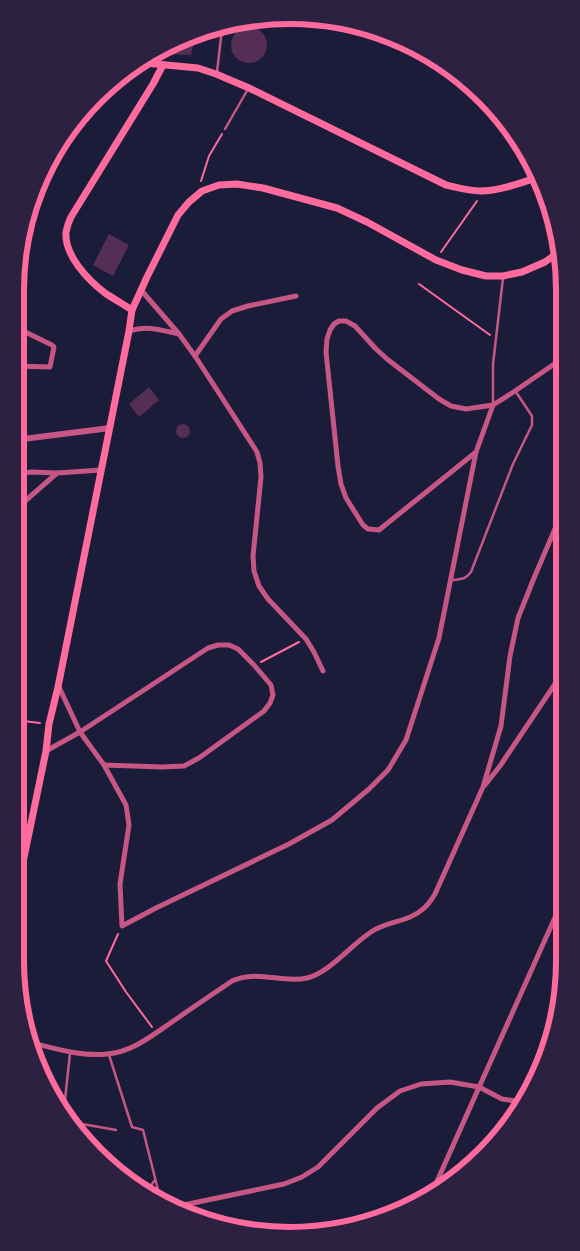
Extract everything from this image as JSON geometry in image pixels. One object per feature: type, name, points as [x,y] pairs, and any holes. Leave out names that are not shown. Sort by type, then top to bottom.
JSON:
[{"type":"main road","points":[[151,63],[198,68],[216,74],[249,88],[446,184],[465,190],[484,191],[532,179]]},
{"type":"main road","points":[[132,310],[104,292],[87,277],[70,254],[66,241],[66,230],[71,217],[163,65]]},
{"type":"main road","points":[[24,857],[46,751],[49,724],[102,470],[132,310],[178,215],[189,202],[202,191],[219,185],[237,184],[262,188],[336,208],[367,222],[436,260],[462,270],[486,276],[503,276],[522,272],[545,262],[554,256]]},
{"type":"street","points":[[141,290],[179,334],[195,356],[257,452],[261,477],[253,556],[254,571],[259,586],[268,599],[306,639],[323,671]]},
{"type":"street","points":[[195,356],[222,319],[232,311],[296,296]]},
{"type":"street","points":[[476,452],[379,530],[363,525],[346,498],[338,466],[326,352],[327,339],[334,324],[346,321],[355,326],[382,354],[439,399],[451,406],[466,409],[493,405],[556,363]]},
{"type":"street","points":[[129,330],[152,328],[179,334]]},
{"type":"street","points":[[24,331],[54,347],[50,367],[24,366]]},
{"type":"street","points":[[58,687],[80,732],[104,765],[126,805],[128,824],[120,884],[122,926],[289,844],[332,820],[369,789],[388,770],[406,740],[439,638],[476,452],[493,405]]},
{"type":"street","points":[[24,439],[110,428]]},
{"type":"street","points":[[24,474],[102,470]]},
{"type":"street","points":[[24,502],[57,473]]},
{"type":"street","points":[[37,1044],[89,1055],[127,1050],[240,977],[268,976],[304,979],[316,976],[373,930],[411,917],[424,909],[435,894],[483,787],[501,726],[510,656],[518,618],[556,528]]},
{"type":"street","points":[[46,751],[80,732],[208,648],[218,645],[229,645],[238,649],[271,685],[273,695],[264,711],[199,758],[184,766],[104,765]]},
{"type":"street","points":[[483,787],[500,766],[556,683]]},
{"type":"street","points":[[436,1183],[556,915]]},
{"type":"street","points":[[183,1205],[284,1184],[302,1177],[318,1166],[377,1108],[400,1092],[421,1084],[450,1082],[479,1088],[502,1099],[516,1101]]},
{"type":"lane","points":[[216,74],[221,33]]},
{"type":"lane","points":[[225,129],[249,88]]},
{"type":"lane","points":[[493,405],[493,364],[503,276]]},
{"type":"lane","points":[[450,580],[463,579],[468,577],[471,572],[513,464],[532,425],[532,416],[515,391]]},
{"type":"lane","points":[[65,1103],[71,1052]]},
{"type":"lane","points":[[108,1054],[132,1127],[143,1130],[158,1193]]},
{"type":"lane","points":[[79,1123],[116,1130]]},
{"type":"lane","points":[[150,1187],[155,1180]]},
{"type":"path","points":[[202,191],[201,180],[210,156],[225,129]]},
{"type":"path","points":[[436,260],[484,191]]},
{"type":"path","points":[[419,284],[496,339]]},
{"type":"path","points":[[254,665],[306,639]]},
{"type":"path","points":[[24,721],[49,724]]},
{"type":"path","points":[[122,926],[106,961],[156,1032]]},
{"type":"building","points":[[249,27],[256,29],[265,38],[267,45],[265,52],[256,61],[249,63],[242,61],[233,52],[231,45],[233,38],[242,29]]},
{"type":"building","points":[[194,42],[191,55],[166,54]]},
{"type":"building","points":[[109,234],[129,245],[113,276],[93,265]]},
{"type":"building","points":[[149,387],[159,400],[139,417],[129,404]]},
{"type":"building","points":[[180,424],[186,424],[190,431],[186,438],[180,438],[176,434],[176,428]]}]
